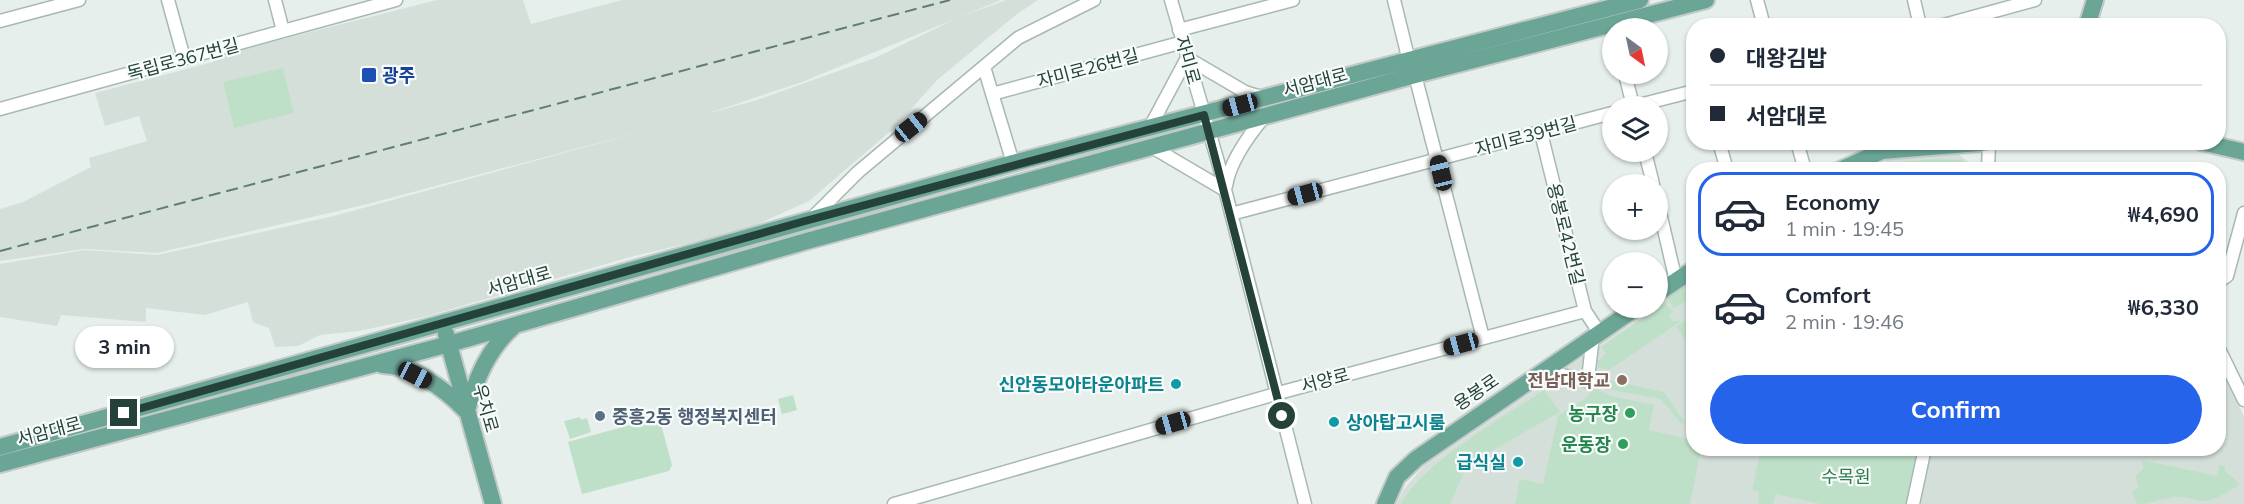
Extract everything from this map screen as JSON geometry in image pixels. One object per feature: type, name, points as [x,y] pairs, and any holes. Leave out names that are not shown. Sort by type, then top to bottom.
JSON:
[{"type":"main road","name":"서암대로","points":[[1608,16],[1640,0]]},
{"type":"main road","name":"서암대로","points":[[0,447],[1013,163],[1265,99],[1412,68],[1608,16],[1706,0]]},
{"type":"main road","points":[[2089,18],[2095,0]]},
{"type":"main road","name":"서암대로","points":[[0,464],[449,344],[807,241],[1209,132],[1412,68]]},
{"type":"main road","points":[[2226,148],[2244,152]]},
{"type":"main road","points":[[1854,162],[1876,150]]},
{"type":"main road","points":[[1668,287],[1686,275]]},
{"type":"main road","name":"용봉로","points":[[1385,504],[1397,477],[1416,459],[1621,318]]},
{"type":"main road","name":"우치로","points":[[443,323],[493,504]]},
{"type":"main road","points":[[467,412],[474,384],[497,341],[516,325]]},
{"type":"main road","points":[[375,364],[398,366],[449,393],[467,412]]},
{"type":"street","points":[[0,21],[79,0]]},
{"type":"street","points":[[168,0],[184,58]]},
{"type":"street","points":[[275,0],[283,32]]},
{"type":"street","name":"독립로367번길","points":[[0,109],[283,32],[365,4],[396,0]]},
{"type":"street","points":[[810,219],[858,172],[1018,38],[1094,0]]},
{"type":"street","name":"자미로","points":[[1171,0],[1225,190],[1305,504]]},
{"type":"street","name":"자미로26번길","points":[[992,94],[1293,0]]},
{"type":"street","points":[[1394,0],[1484,338]]},
{"type":"street","points":[[1758,0],[1762,18]]},
{"type":"street","points":[[1914,0],[1918,18]]},
{"type":"street","points":[[1969,18],[2035,0]]},
{"type":"street","points":[[1149,129],[1187,58],[1245,92],[1265,99]]},
{"type":"street","points":[[984,67],[1013,163]]},
{"type":"street","points":[[1668,98],[1686,93]]},
{"type":"street","points":[[1152,147],[1225,190],[1228,175],[1254,129],[1265,116]]},
{"type":"street","name":"자미로39번길","points":[[1231,214],[1602,116]]},
{"type":"street","name":"용봉로42번길","points":[[1541,133],[1585,311],[1596,334]]},
{"type":"street","points":[[2226,277],[2244,213]]},
{"type":"street","points":[[1667,240],[1677,281]]},
{"type":"street","name":"서양로","points":[[894,504],[1276,394],[1585,311]]},
{"type":"street","points":[[1591,383],[1596,334]]},
{"type":"street","points":[[1570,352],[1591,383]]},
{"type":"street","points":[[2226,363],[2244,400]]},
{"type":"street","points":[[1543,370],[1565,374],[1591,383]]},
{"type":"street","points":[[1913,504],[1924,456]]},
{"type":"shaded area","points":[[437,0],[523,0],[531,24],[622,0],[1001,0],[802,82],[700,116],[368,204],[157,253],[84,249],[0,261],[0,209],[23,202],[91,167],[89,158],[147,141],[139,116],[105,126],[95,93],[213,62],[212,57]]},
{"type":"shaded area","points":[[1006,0],[1038,0],[1017,14],[937,80],[894,128],[809,201],[745,230],[630,257],[424,317],[359,331],[320,335],[298,346],[275,347],[269,328],[253,322],[248,302],[205,315],[146,308],[146,322],[61,315],[57,326],[0,317],[0,264],[85,250],[157,255],[334,216],[757,100],[875,58],[957,18]]},
{"type":"shaded area","points":[[1958,154],[1968,162],[1883,162],[1895,158]]},
{"type":"shaded area","name":"전남대학교","points":[[1686,287],[1686,456],[2226,456],[2226,377],[2244,417],[2244,504],[1396,504],[1404,489],[1423,467],[1640,318],[1668,318],[1668,299]]},
{"type":"green space","points":[[283,68],[294,113],[234,128],[223,82]]},
{"type":"green space","points":[[1934,159],[1963,162],[1902,162]]},
{"type":"green space","points":[[1686,285],[1686,299],[1673,308],[1668,298]]},
{"type":"green space","points":[[1668,307],[1673,311],[1669,316],[1672,321],[1681,321],[1609,370],[1598,368],[1598,361],[1606,353],[1601,347],[1643,318],[1668,318]]},
{"type":"green space","points":[[1686,320],[1686,341],[1676,326]]},
{"type":"green space","points":[[1600,374],[1608,380],[1664,392],[1685,422],[1681,424],[1661,399],[1601,388],[1598,378]]},
{"type":"green space","name":"운동장","points":[[1594,388],[1611,396],[1654,405],[1649,430],[1686,438],[1686,456],[1700,456],[1690,504],[1515,504],[1520,479],[1543,484],[1558,416],[1587,397]]},
{"type":"green space","points":[[1544,390],[1560,412],[1476,460],[1465,470],[1450,504],[1401,504],[1412,488],[1445,457]]},
{"type":"green space","points":[[793,395],[797,410],[782,414],[778,399]]},
{"type":"green space","points":[[580,417],[581,420],[587,418],[591,432],[570,439],[564,421]]},
{"type":"green space","points":[[659,417],[672,465],[669,471],[582,494],[568,442]]},
{"type":"green space","name":"수목원","points":[[1759,456],[1918,456],[1907,504],[1821,504],[1776,494],[1773,504],[1758,504],[1759,492],[1752,490]]},
{"type":"green space","points":[[2142,460],[2217,476],[2219,465],[2225,466],[2225,471],[2240,484],[2206,501],[2174,497],[2137,504],[2132,491],[2139,487],[2135,477],[2143,469]]},
{"type":"railway","points":[[0,251],[950,0]]},
{"type":"place","name":"광주","points":[[369,75]]},
{"type":"place","name":"전남대학교","points":[[1622,380]]},
{"type":"place","name":"신안동모아타운아파트","points":[[1176,384]]},
{"type":"place","name":"농구장","points":[[1630,413]]},
{"type":"place","name":"중흥2동 행정복지센터","points":[[600,416]]},
{"type":"place","name":"상아탑고시룸","points":[[1334,422]]},
{"type":"place","name":"운동장","points":[[1623,444]]},
{"type":"place","name":"급식실","points":[[1518,462]]},
{"type":"route","points":[[124,413],[1013,163],[1204,115],[1282,416]]}]
